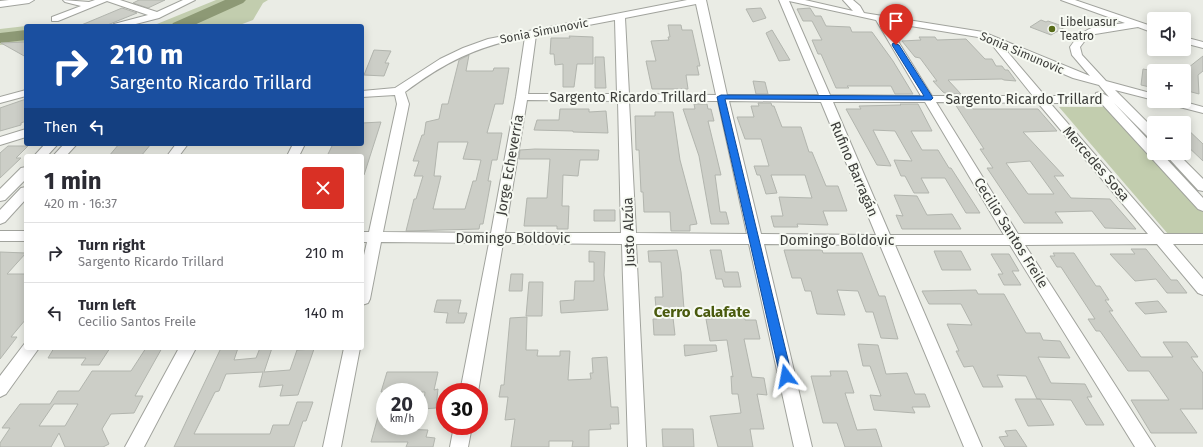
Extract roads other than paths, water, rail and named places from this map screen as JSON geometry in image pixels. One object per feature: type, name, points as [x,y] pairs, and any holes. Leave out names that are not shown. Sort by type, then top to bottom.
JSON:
[{"type":"street","points":[[0,4],[29,0]]},
{"type":"street","points":[[68,0],[90,5]]},
{"type":"street","points":[[55,20],[103,0]]},
{"type":"street","points":[[111,0],[156,16]]},
{"type":"street","points":[[125,24],[156,16],[190,0]]},
{"type":"street","points":[[700,0],[721,97],[756,240],[803,447]]},
{"type":"street","name":"Sonia Simunovic","points":[[399,91],[434,66],[464,49],[492,41],[620,17],[700,0]]},
{"type":"street","name":"Rufino Barragán","points":[[784,0],[884,240],[973,447]]},
{"type":"street","name":"Sonia Simunovic","points":[[793,0],[860,15],[957,29],[991,37],[1055,67],[1088,79],[1147,95]]},
{"type":"street","points":[[848,0],[857,8],[860,15]]},
{"type":"street","points":[[1066,0],[1147,27]]},
{"type":"street","name":"Justo Alzúa","points":[[620,17],[630,239],[637,447]]},
{"type":"street","name":"Cecilio Santos Freile","points":[[879,18],[1014,239],[1146,447]]},
{"type":"street","points":[[1139,24],[1094,30],[1086,33],[1078,40],[1075,47],[1077,55],[1147,129]]},
{"type":"street","name":"Jorge Echeverría","points":[[471,383],[522,97],[531,33]]},
{"type":"street","name":"Mercedes Sosa","points":[[991,37],[1040,98],[1203,289]]},
{"type":"street","points":[[1191,38],[1203,42]]},
{"type":"street","points":[[1191,42],[1203,45]]},
{"type":"street","points":[[1088,79],[1103,98],[1203,206]]},
{"type":"street","points":[[364,94],[390,93],[399,91],[403,104],[368,237],[364,278]]},
{"type":"street","points":[[0,100],[24,94]]},
{"type":"street","name":"Sargento Ricardo Trillard","points":[[522,97],[1103,98],[1118,100]]},
{"type":"street","points":[[1191,107],[1203,110]]},
{"type":"street","points":[[0,140],[24,134]]},
{"type":"street","points":[[42,154],[50,146]]},
{"type":"street","points":[[62,154],[69,146]]},
{"type":"street","points":[[1177,160],[1203,187]]},
{"type":"street","points":[[0,197],[24,173]]},
{"type":"street","points":[[0,219],[24,193]]},
{"type":"street","points":[[0,236],[24,236]]},
{"type":"street","name":"Domingo Boldovic","points":[[368,237],[756,240],[1203,239]]},
{"type":"street","points":[[0,389],[29,350]]},
{"type":"street","points":[[134,447],[187,350]]},
{"type":"street","points":[[332,447],[352,350]]},
{"type":"street","points":[[460,447],[462,435]]},
{"type":"waterway","points":[[184,24],[238,0]]},
{"type":"waterway","points":[[0,38],[24,35]]},
{"type":"place","name":"Libeluasur Teatro","points":[[1052,29]]},
{"type":"district","name":"Cerro Calafate","points":[[702,312]]}]
